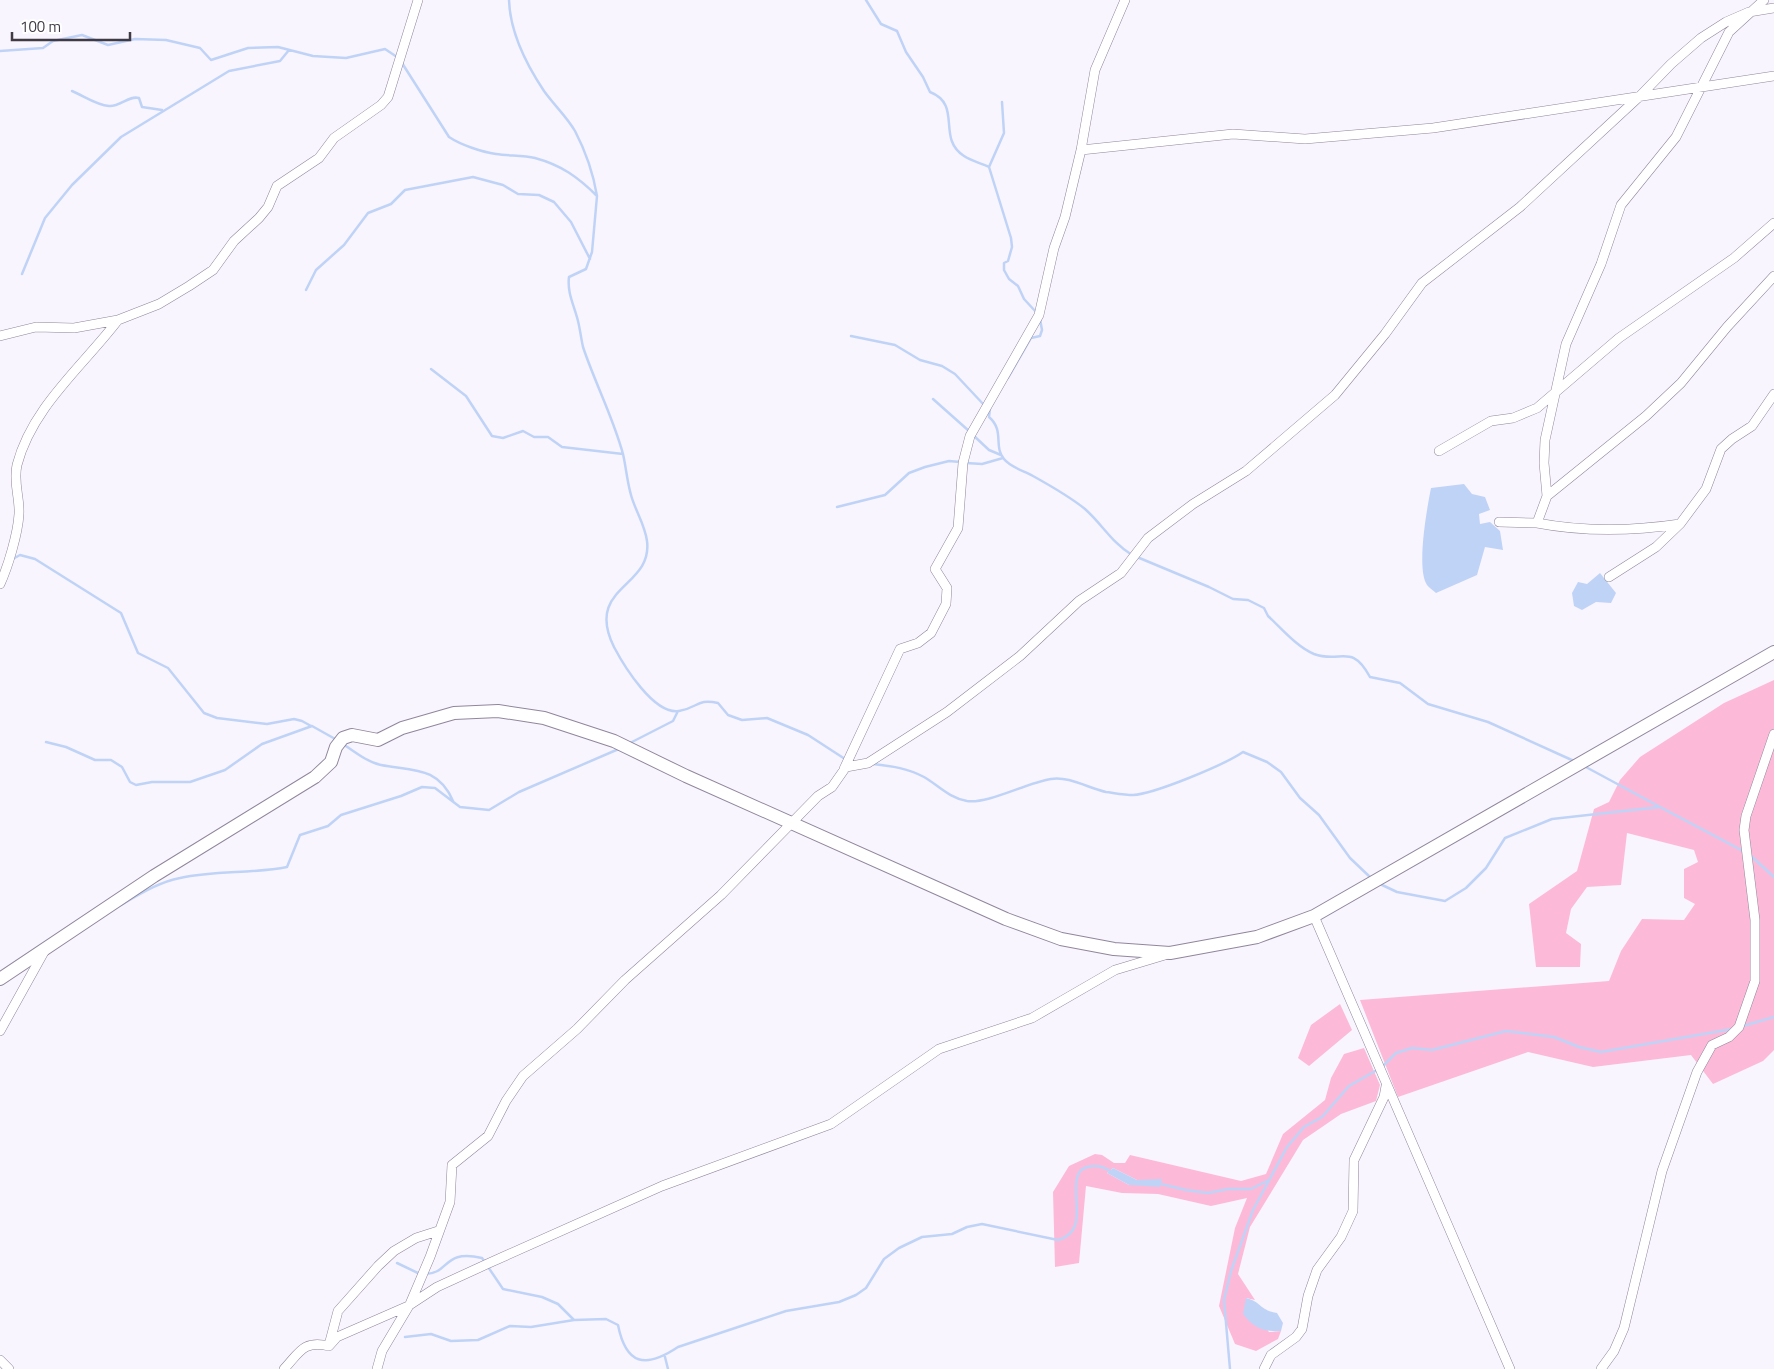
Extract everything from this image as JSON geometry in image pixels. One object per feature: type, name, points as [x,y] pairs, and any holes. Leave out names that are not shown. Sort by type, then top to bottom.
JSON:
[{"type":"street","points":[[0,336],[36,327],[74,328],[118,320],[159,304],[213,270],[234,241],[268,207],[277,186],[319,158],[334,138],[381,105],[392,89],[418,0]]},
{"type":"street","points":[[377,1369],[386,1345],[410,1304],[430,1257],[450,1202],[452,1164],[488,1136],[506,1101],[522,1076],[577,1029],[625,980],[721,895],[793,824],[818,796],[832,788],[844,769],[900,649],[918,643],[931,633],[946,604],[947,588],[935,569],[958,528],[963,463],[970,436],[1039,315],[1054,248],[1065,217],[1081,150],[1095,70],[1125,0]]},
{"type":"street","points":[[1537,523],[1547,496],[1544,463],[1545,440],[1566,344],[1601,264],[1621,205],[1647,170],[1676,137],[1728,32],[1764,0]]},
{"type":"street","points":[[844,769],[868,763],[954,706],[1020,656],[1079,601],[1121,573],[1148,538],[1193,504],[1246,471],[1335,395],[1386,334],[1422,283],[1520,207],[1640,96],[1671,64],[1702,38],[1726,22],[1749,12],[1774,8]]},
{"type":"street","points":[[1081,150],[1233,134],[1305,139],[1433,128],[1774,76]]},
{"type":"street","points":[[1439,451],[1490,420],[1513,418],[1537,408],[1556,394],[1619,338],[1734,258],[1774,223]]},
{"type":"street","points":[[1547,496],[1646,416],[1681,383],[1727,327],[1774,276]]},
{"type":"street","points":[[0,584],[19,515],[15,484],[21,451],[34,424],[48,403],[118,320]]},
{"type":"street","points":[[1609,576],[1656,547],[1680,524],[1706,489],[1722,449],[1732,438],[1752,426],[1774,394]]},
{"type":"street","points":[[1499,522],[1537,523],[1569,529],[1639,530],[1680,524]]},
{"type":"street","points":[[329,1346],[338,1337],[410,1304],[437,1287],[662,1186],[832,1124],[939,1049],[1032,1018],[1114,970],[1170,953],[1256,937],[1314,916],[1440,841],[1774,652]]},
{"type":"street","points":[[0,979],[154,876],[315,776],[330,762],[336,747],[343,738],[352,735],[378,740],[402,728],[454,712],[498,711],[544,718],[614,741],[793,824],[1006,918],[1061,939],[1114,949],[1170,953]]},
{"type":"street","points":[[1601,1369],[1614,1350],[1624,1328],[1662,1171],[1697,1072],[1712,1045],[1729,1038],[1739,1027],[1755,981],[1756,920],[1744,830],[1746,816],[1774,734]]},
{"type":"street","points":[[1314,916],[1510,1369]]},
{"type":"street","points":[[0,1031],[45,949]]},
{"type":"street","points":[[1264,1369],[1271,1355],[1290,1342],[1302,1329],[1308,1296],[1317,1270],[1341,1237],[1353,1211],[1354,1160],[1384,1097],[1386,1085]]},
{"type":"street","points":[[329,1346],[338,1311],[378,1266],[394,1251],[416,1238],[438,1231]]},
{"type":"street","points":[[284,1369],[307,1346],[314,1342],[329,1346]]},
{"type":"street","points":[[0,1360],[9,1369]]},
{"type":"shaded area","points":[[1774,680],[1774,1050],[1763,1061],[1713,1084],[1691,1055],[1593,1067],[1528,1052],[1398,1097],[1360,1000],[1609,981],[1621,951],[1642,919],[1684,920],[1695,904],[1684,898],[1684,869],[1698,862],[1694,850],[1627,833],[1621,885],[1587,887],[1571,909],[1566,933],[1581,944],[1580,967],[1536,967],[1529,904],[1577,871],[1594,809],[1609,802],[1620,780],[1640,757],[1724,703]]},
{"type":"shaded area","points":[[1340,1004],[1352,1030],[1309,1066],[1298,1058],[1311,1025]]},
{"type":"shaded area","points":[[1364,1048],[1380,1085],[1376,1101],[1341,1114],[1303,1140],[1250,1227],[1238,1274],[1255,1300],[1246,1298],[1269,1332],[1281,1331],[1278,1339],[1256,1351],[1235,1344],[1219,1306],[1235,1228],[1247,1198],[1211,1206],[1158,1194],[1122,1193],[1086,1186],[1079,1263],[1055,1267],[1053,1192],[1069,1166],[1095,1154],[1102,1155],[1114,1163],[1125,1163],[1130,1155],[1241,1181],[1266,1174],[1283,1134],[1325,1100],[1331,1078],[1344,1054]],"holes":[[[1113,1168],[1137,1180],[1129,1185],[1107,1173]]]},
{"type":"water","points":[[1464,484],[1472,494],[1485,497],[1490,510],[1479,514],[1480,524],[1490,522],[1500,531],[1503,550],[1485,547],[1477,575],[1436,593],[1427,585],[1422,566],[1423,538],[1431,488]]},
{"type":"water","points":[[1600,573],[1616,593],[1611,603],[1596,602],[1582,610],[1574,606],[1572,593],[1578,582],[1587,584]]},
{"type":"water","points":[[1113,1168],[1137,1180],[1162,1179],[1160,1187],[1129,1185],[1107,1173]]},
{"type":"water","points":[[1246,1298],[1271,1312],[1277,1313],[1283,1323],[1281,1331],[1264,1330],[1251,1323],[1243,1314]]},
{"type":"waterway","points":[[509,0],[512,24],[520,48],[544,91],[575,131],[589,162],[597,196]]},
{"type":"waterway","points":[[866,0],[881,24],[897,31],[906,52],[923,77],[930,92],[940,98],[945,105],[952,140],[956,149],[967,158],[989,167],[1011,238],[1012,247],[1008,261],[1004,263],[1004,270],[1009,279],[1018,286],[1024,299],[1036,312]]},
{"type":"waterway","points":[[0,51],[43,48],[53,41],[82,35],[108,45],[135,39],[166,40],[200,48],[211,60],[248,48],[278,47],[313,56],[346,58],[385,49],[397,57]]},
{"type":"waterway","points":[[22,274],[45,218],[72,185],[121,137],[229,71],[280,61],[289,50]]},
{"type":"waterway","points":[[402,63],[449,137],[484,152],[530,157],[553,164],[576,177],[597,196],[592,252],[586,269],[569,277],[569,283],[583,347],[619,440],[628,485],[647,541],[646,557],[640,569],[613,599],[607,611],[607,627],[614,647],[632,677],[650,698],[669,710],[685,710],[706,702],[718,703],[728,715],[742,720],[767,718],[808,735],[845,759]]},
{"type":"waterway","points":[[72,91],[104,105],[113,106],[128,99],[139,98],[142,107],[162,110]]},
{"type":"waterway","points":[[989,167],[1004,133],[1002,102]]},
{"type":"waterway","points":[[306,290],[316,270],[344,245],[368,213],[391,204],[405,190],[473,177],[503,185],[518,194],[539,195],[554,202],[571,222],[590,259]]},
{"type":"waterway","points":[[1008,378],[1031,338],[1040,336],[1042,330],[1040,319]]},
{"type":"waterway","points":[[851,336],[895,345],[920,360],[942,366],[955,374],[985,406]]},
{"type":"waterway","points":[[431,369],[466,396],[492,436],[503,438],[523,431],[534,437],[548,437],[562,447],[623,454]]},
{"type":"waterway","points":[[933,399],[969,431]]},
{"type":"waterway","points":[[990,408],[989,417],[997,428],[999,449],[1004,459],[1013,467],[1053,487],[1079,504],[1119,545],[1132,555]]},
{"type":"waterway","points":[[973,435],[989,450],[1001,455]]},
{"type":"waterway","points":[[966,463],[982,464],[1003,458]]},
{"type":"waterway","points":[[837,507],[885,495],[909,473],[925,467],[949,461],[960,462]]},
{"type":"waterway","points":[[11,560],[20,555],[35,559],[121,613],[138,653],[168,668],[204,713],[217,718],[267,724],[294,719],[311,726]]},
{"type":"waterway","points":[[1137,557],[1233,599],[1248,600],[1264,608],[1268,616],[1290,637],[1301,647],[1314,654],[1331,657],[1351,657],[1363,666],[1370,677],[1400,683],[1428,704],[1488,722],[1574,761]]},
{"type":"waterway","points":[[630,743],[673,721],[678,711]]},
{"type":"waterway","points":[[46,742],[66,747],[95,760],[111,760],[122,767],[130,782],[136,785],[152,782],[190,782],[225,770],[262,744],[312,726],[337,740]]},
{"type":"waterway","points":[[343,744],[376,764],[423,772],[432,776],[440,781],[453,801]]},
{"type":"waterway","points":[[121,905],[157,885],[180,878],[287,867],[300,835],[328,826],[341,815],[401,796],[422,787],[435,788],[460,807],[489,810],[519,792],[621,748]]},
{"type":"waterway","points":[[873,764],[911,771],[955,797],[967,801],[976,801],[1051,779],[1065,779],[1106,792],[1133,795],[1156,790],[1189,778],[1234,758],[1243,752],[1267,762],[1281,772],[1300,798],[1319,815],[1350,858],[1371,878]]},
{"type":"waterway","points":[[1584,766],[1660,807]]},
{"type":"waterway","points":[[1380,884],[1397,892],[1445,901],[1466,888],[1486,868],[1505,838],[1552,819],[1660,807],[1743,851]]},
{"type":"waterway","points":[[1750,855],[1774,877]]},
{"type":"waterway","points":[[1743,1026],[1774,1017]]},
{"type":"waterway","points":[[1382,1067],[1396,1053],[1412,1048],[1432,1050],[1506,1031],[1554,1037],[1579,1047],[1601,1052],[1732,1029]]},
{"type":"waterway","points":[[1230,1369],[1224,1300],[1231,1271],[1253,1210],[1287,1147],[1304,1127],[1322,1117],[1349,1086],[1377,1070]]},
{"type":"waterway","points":[[426,1274],[434,1273],[453,1259],[469,1256],[482,1258],[503,1289],[542,1297],[558,1304],[574,1320],[606,1319],[618,1325],[626,1348],[632,1355],[639,1359],[647,1360],[666,1354],[678,1347],[786,1311],[839,1302],[856,1295],[866,1288],[884,1259],[899,1248],[922,1237],[952,1234],[967,1227],[982,1224],[1058,1240],[1067,1236],[1073,1230],[1076,1222],[1076,1186],[1079,1173],[1086,1167],[1091,1166],[1101,1167],[1110,1171]]},
{"type":"waterway","points":[[1161,1184],[1208,1193],[1228,1189],[1251,1189],[1269,1180]]},
{"type":"waterway","points":[[397,1263],[420,1274]]},
{"type":"waterway","points":[[405,1337],[431,1334],[451,1341],[478,1340],[510,1326],[531,1327],[574,1320]]},
{"type":"waterway","points":[[665,1357],[668,1369]]}]
